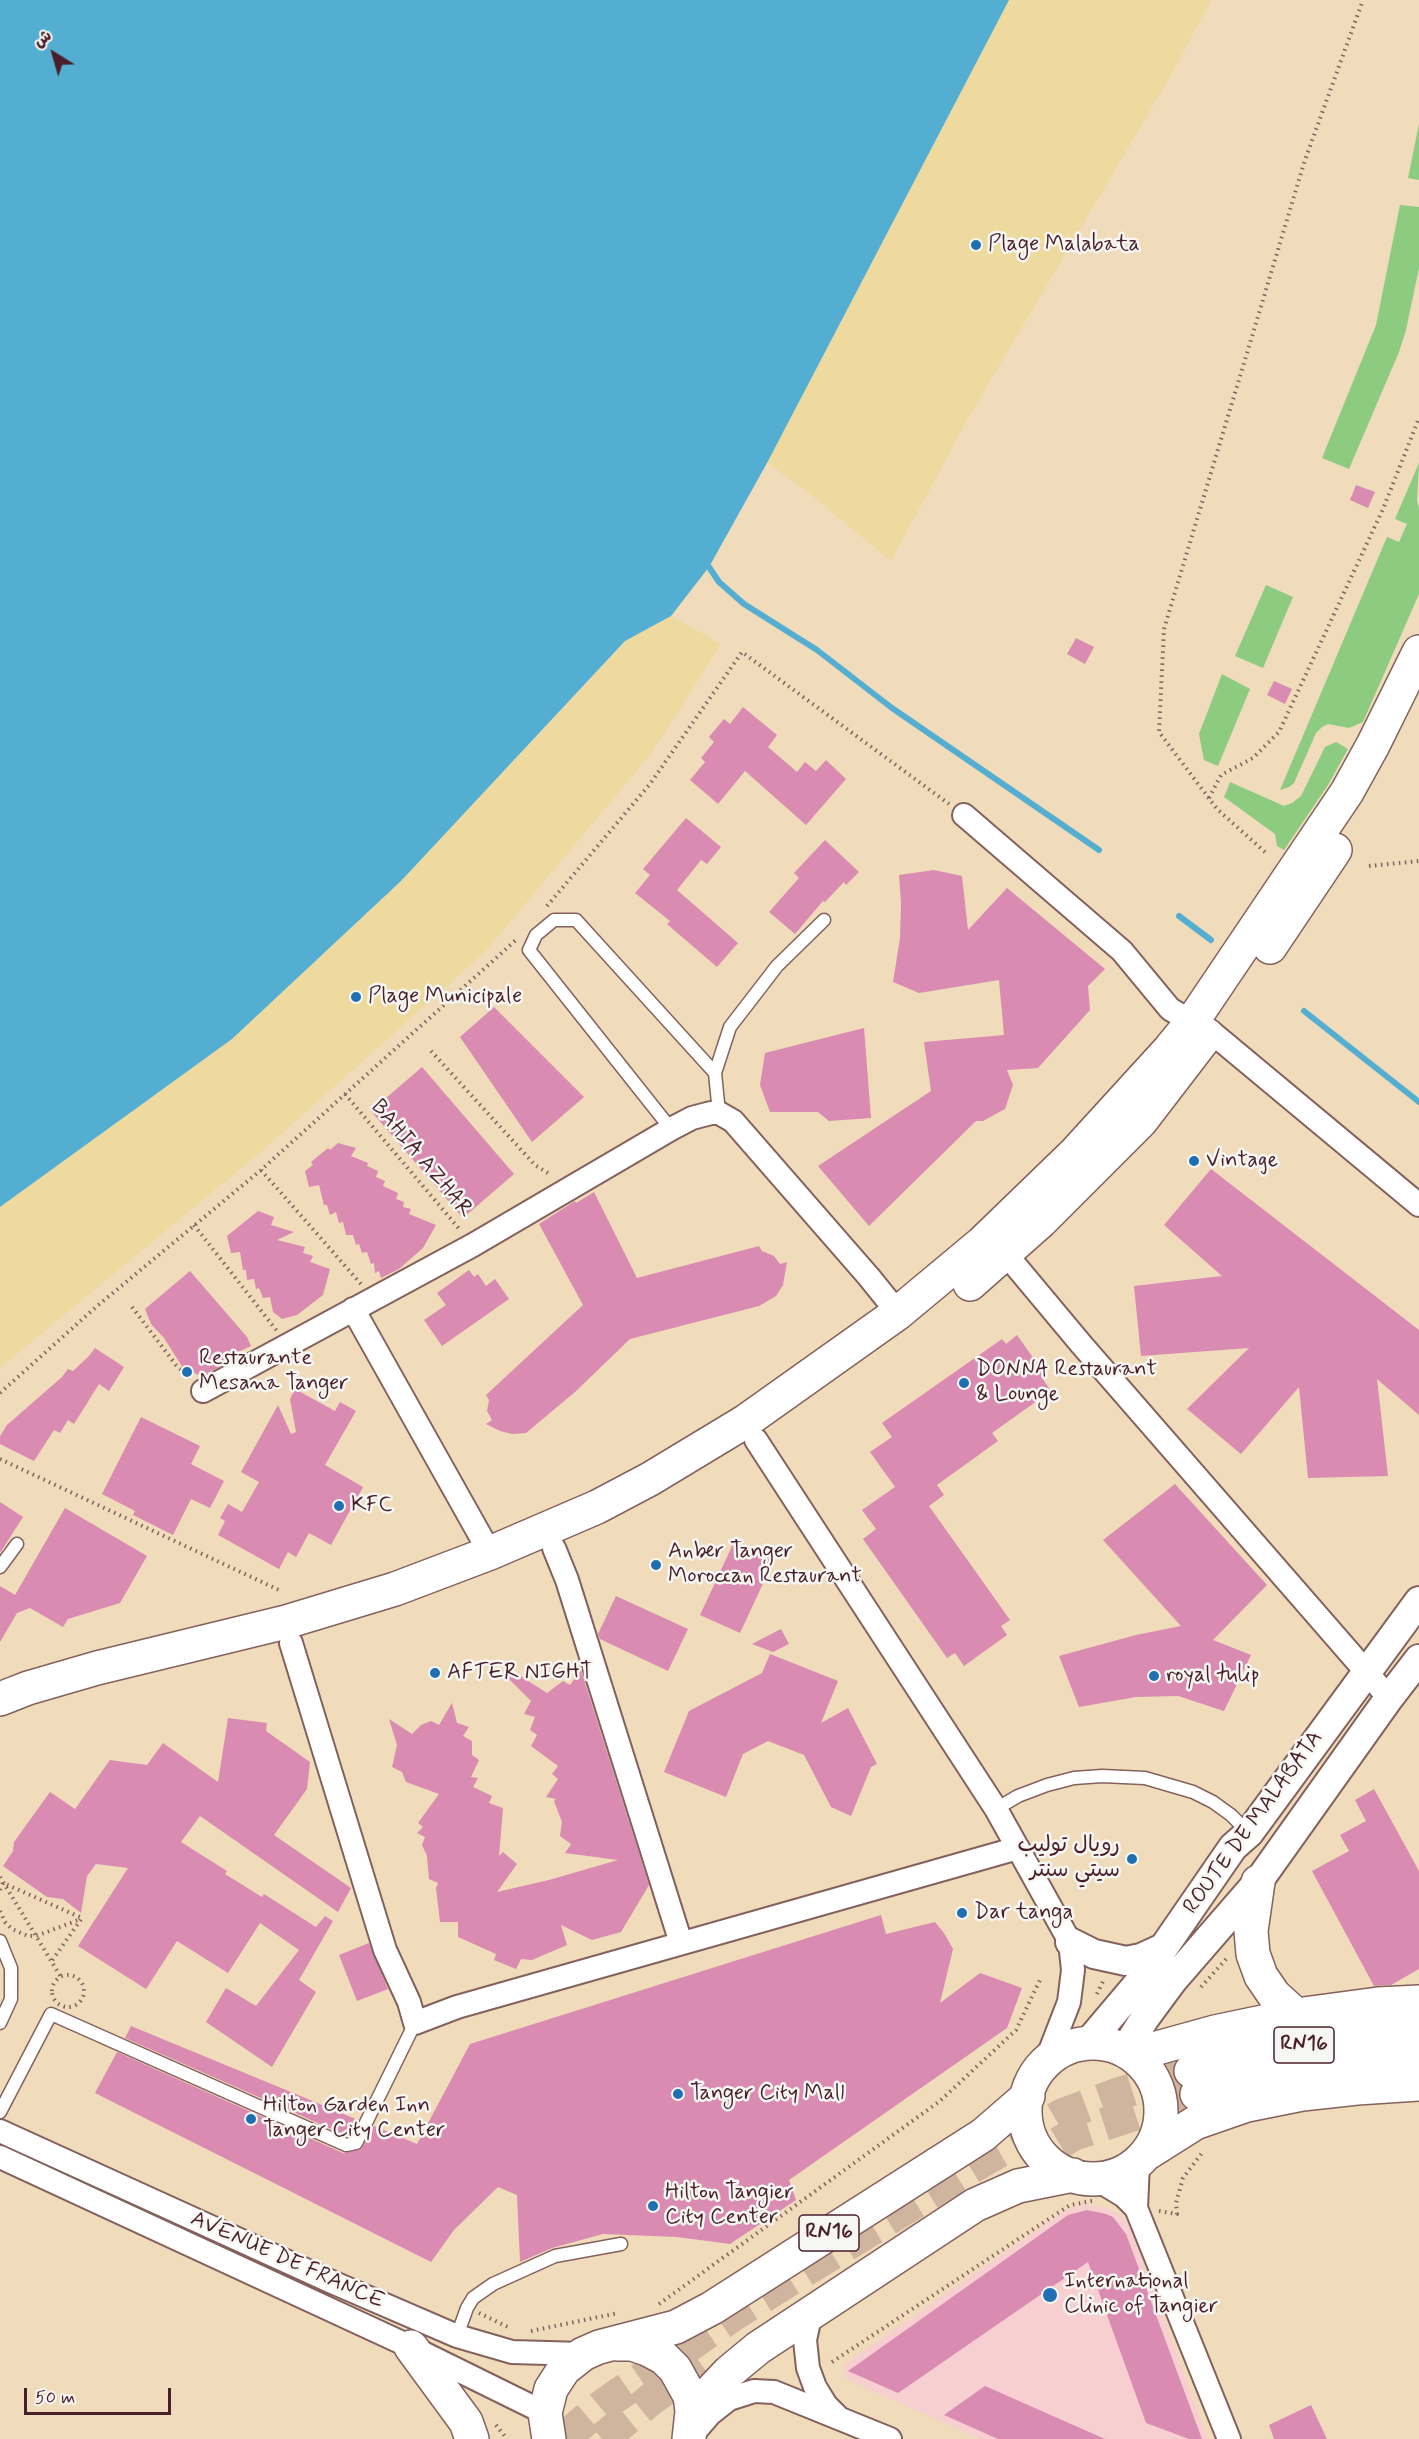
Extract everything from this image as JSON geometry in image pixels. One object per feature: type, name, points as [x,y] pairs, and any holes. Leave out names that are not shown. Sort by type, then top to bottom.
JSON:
[{"type":"main road","points":[[1294,894],[1373,745],[1419,652]]},
{"type":"main road","points":[[0,1723],[103,1689],[291,1643],[402,1609],[554,1548],[694,1479],[756,1440],[913,1330],[956,1297],[1041,1222],[1141,1121],[1208,1018],[1294,894],[1363,807],[1419,703]]},
{"type":"main road","points":[[0,1699],[28,1688],[97,1668],[296,1619],[395,1589],[490,1553],[597,1507],[712,1443],[812,1376],[898,1313],[982,1243],[1075,1153],[1161,1059],[1208,1018]]},
{"type":"main road","points":[[1258,1882],[1251,1931],[1253,1954],[1261,1976],[1274,1995],[1296,2015]]},
{"type":"main road","name":"RN16","points":[[1084,2177],[1054,2167],[1040,2154],[1030,2136],[1025,2116],[1028,2096],[1037,2073],[1057,2054],[1071,2047],[1087,2044],[1106,2044],[1128,2053],[1296,2015],[1378,2004],[1419,2002]]},
{"type":"main road","name":"RN16","points":[[1419,2030],[1276,2050],[1194,2082],[1287,2074],[1419,2056]]},
{"type":"main road","points":[[1128,2053],[1146,2068],[1161,2101],[1158,2129],[1142,2158]]},
{"type":"main road","name":"RN16","points":[[690,2430],[743,2360],[975,2205],[1018,2186],[1084,2177],[1119,2175],[1195,2123],[1247,2105],[1302,2094],[1419,2084]]},
{"type":"main road","name":"RN16","points":[[541,2428],[551,2389],[564,2369],[583,2354],[599,2347],[676,2327],[712,2308],[982,2135],[1028,2096]]},
{"type":"main road","name":"RN16","points":[[616,2344],[632,2344],[647,2349],[664,2358],[675,2369],[684,2382],[690,2430]]},
{"type":"main road","points":[[411,2347],[466,2422],[472,2439]]},
{"type":"street","points":[[964,815],[1122,951],[1170,1009],[1208,1018],[1419,1205]]},
{"type":"street","points":[[203,1390],[473,1245],[671,1129],[692,1118],[718,1113],[733,1121],[869,1276],[898,1313]]},
{"type":"street","points":[[1005,1253],[1081,1344],[1389,1698]]},
{"type":"street","points":[[353,1309],[490,1553]]},
{"type":"street","points":[[756,1440],[996,1809],[1070,1942],[1073,1970],[1069,2002],[1045,2064]]},
{"type":"street","points":[[554,1548],[567,1580],[681,1943]]},
{"type":"street","name":"ROUTE DE MALABATA","points":[[1087,2044],[1118,2008],[1163,1948],[1233,1847],[1249,1833],[1419,1601]]},
{"type":"street","points":[[291,1643],[386,1950],[409,2002],[415,2023],[457,2007],[1018,1848]]},
{"type":"street","name":"ROUTE DE MALABATA","points":[[1128,2053],[1145,2018],[1173,1980],[1258,1882],[1419,1659]]},
{"type":"street","points":[[1070,1942],[1094,1954],[1126,1961],[1141,1958],[1163,1948]]},
{"type":"street","name":"AVENUE DE FRANCE","points":[[0,2131],[332,2282],[457,2336],[512,2352],[583,2354]]},
{"type":"street","name":"AVENUE DE FRANCE","points":[[0,2157],[411,2347],[541,2428]]},
{"type":"street","points":[[1136,2208],[1142,2158]]},
{"type":"street","points":[[1084,2177],[1125,2196],[1136,2208],[1229,2439]]},
{"type":"street","points":[[812,2312],[805,2340],[808,2368],[820,2396],[841,2419]]},
{"type":"street","points":[[690,2430],[729,2399],[754,2391],[774,2392],[890,2439]]},
{"type":"lane","points":[[671,1129],[529,950],[536,935],[554,920],[576,920],[715,1073]]},
{"type":"lane","points":[[718,1113],[715,1073],[730,1027],[777,966],[824,920]]},
{"type":"lane","points":[[0,1567],[17,1544]]},
{"type":"lane","points":[[996,1809],[1018,1796],[1074,1778],[1102,1776],[1145,1778],[1184,1789],[1213,1802],[1231,1815],[1249,1833]]},
{"type":"lane","points":[[0,1941],[11,1968],[11,1999],[0,2023]]},
{"type":"lane","points":[[0,2112],[51,2014],[346,2145],[356,2143],[415,2023]]},
{"type":"lane","points":[[457,2336],[473,2298],[493,2284],[555,2256],[621,2244]]},
{"type":"path","points":[[1265,852],[1217,809],[1159,732],[1164,629],[1305,160],[1363,0]]},
{"type":"path","points":[[1209,798],[1221,775],[1253,758],[1279,732],[1383,509],[1419,418]]},
{"type":"path","points":[[540,914],[650,784],[742,652],[964,815]]},
{"type":"path","points":[[1369,866],[1419,861]]},
{"type":"path","points":[[0,1392],[96,1307],[261,1170],[518,937]]},
{"type":"path","points":[[431,1052],[535,1165],[572,1188]]},
{"type":"path","name":"BAHIA AZHAR","points":[[345,1094],[473,1245]]},
{"type":"path","points":[[261,1170],[373,1298]]},
{"type":"path","points":[[194,1225],[288,1345]]},
{"type":"path","points":[[132,1307],[176,1365],[203,1390]]},
{"type":"path","points":[[0,1460],[279,1590]]},
{"type":"path","points":[[0,1877],[61,1977]]},
{"type":"path","points":[[0,1890],[3,1883]]},
{"type":"path","points":[[3,1883],[82,1918]]},
{"type":"path","points":[[0,1911],[5,1922],[12,1929],[19,1933],[36,1936],[82,1918]]},
{"type":"path","points":[[51,1962],[82,1918]]},
{"type":"path","points":[[1197,1991],[1251,1931]]},
{"type":"path","points":[[68,1975],[80,1981],[84,1994],[81,2001],[75,2005],[69,2007],[56,2001],[53,1988],[61,1977],[68,1975]]},
{"type":"path","points":[[658,2305],[940,2101],[1016,2030],[1040,1980]]},
{"type":"path","points":[[832,2362],[1070,2205],[1090,2201],[1177,2214],[1176,2203],[1183,2178],[1202,2153]]},
{"type":"path","points":[[467,2308],[519,2332]]},
{"type":"path","points":[[530,2331],[627,2312]]},
{"type":"shaded area","name":"International Clinic of Tangier","points":[[1082,2204],[1107,2208],[1123,2217],[1131,2229],[1208,2439],[980,2439],[845,2377],[844,2366],[849,2361],[1064,2211]]},
{"type":"green space","points":[[1419,124],[1419,180],[1408,178]]},
{"type":"green space","points":[[1400,205],[1419,207],[1419,268],[1399,352],[1349,469],[1322,458],[1376,325]]},
{"type":"green space","points":[[1419,463],[1417,500],[1419,508],[1419,594],[1363,722],[1349,728],[1328,724],[1322,727],[1316,733],[1294,783],[1280,790],[1387,537],[1399,542],[1407,524],[1395,519]]},
{"type":"green space","points":[[1266,585],[1293,597],[1263,668],[1235,656]]},
{"type":"green space","points":[[1222,674],[1250,689],[1218,766],[1204,760],[1199,734]]},
{"type":"green space","points":[[1336,742],[1348,749],[1328,785],[1284,850],[1277,846],[1275,834],[1224,797],[1230,782],[1284,806],[1292,803],[1301,796],[1325,747]]},
{"type":"sand","name":"Plage Malabata","points":[[1009,0],[1211,0],[1174,70],[967,420],[891,561],[804,489],[767,463]]},
{"type":"sand","name":"Plage Municipale","points":[[671,616],[721,644],[653,751],[485,952],[263,1150],[0,1368],[0,1207],[232,1039],[401,881],[626,641]]},
{"type":"water","points":[[0,0],[1009,0],[767,463],[709,567],[671,616],[625,641],[401,881],[232,1039],[0,1207]]},
{"type":"building","points":[[1356,485],[1375,492],[1368,508],[1350,500]]},
{"type":"building","points":[[1076,638],[1094,647],[1085,664],[1067,654]]},
{"type":"building","points":[[1274,681],[1292,689],[1285,704],[1267,695]]},
{"type":"building","points":[[743,707],[777,735],[768,747],[797,772],[805,762],[816,771],[826,760],[846,779],[806,825],[745,771],[718,804],[690,780],[705,762],[701,758],[714,742],[709,737],[724,719],[730,724]]},
{"type":"building","points":[[686,818],[721,847],[707,864],[701,860],[677,890],[738,943],[717,967],[667,924],[670,921],[635,893],[650,875],[643,869]]},
{"type":"building","points":[[825,840],[859,872],[846,885],[844,882],[825,902],[823,901],[795,934],[769,912],[799,878],[794,873]]},
{"type":"building","points":[[934,870],[962,876],[968,930],[1007,888],[1105,969],[1088,986],[1090,1010],[1038,1068],[1007,1070],[1013,1085],[1005,1109],[983,1121],[976,1121],[869,1226],[818,1166],[931,1091],[924,1042],[1004,1035],[999,980],[919,993],[893,982],[900,938],[899,875]]},
{"type":"building","points":[[494,1007],[584,1097],[532,1142],[460,1037]]},
{"type":"building","points":[[864,1028],[871,1118],[829,1121],[818,1112],[770,1112],[760,1085],[765,1053]]},
{"type":"building","points":[[422,1067],[514,1174],[463,1218],[371,1111]]},
{"type":"building","points":[[338,1143],[356,1148],[351,1156],[368,1163],[367,1166],[378,1171],[376,1177],[385,1181],[383,1186],[398,1193],[396,1199],[404,1202],[403,1207],[411,1209],[409,1214],[436,1225],[423,1248],[399,1269],[381,1278],[379,1271],[375,1273],[374,1263],[371,1264],[367,1252],[362,1253],[353,1235],[346,1235],[343,1222],[339,1223],[336,1212],[330,1215],[327,1205],[324,1205],[319,1185],[309,1187],[305,1171],[313,1165],[311,1162]]},
{"type":"building","points":[[1211,1169],[1419,1330],[1419,1415],[1377,1379],[1388,1476],[1308,1478],[1299,1387],[1241,1454],[1187,1409],[1249,1348],[1141,1356],[1134,1286],[1222,1276],[1164,1225]]},
{"type":"building","points":[[594,1192],[637,1278],[759,1246],[762,1251],[774,1256],[780,1264],[787,1262],[783,1285],[776,1296],[759,1306],[630,1339],[575,1392],[526,1433],[512,1434],[500,1431],[486,1424],[492,1420],[487,1411],[489,1400],[486,1395],[583,1305],[539,1224]]},
{"type":"building","points":[[258,1211],[274,1217],[271,1225],[294,1232],[277,1240],[305,1247],[303,1253],[313,1256],[310,1262],[330,1269],[323,1295],[297,1315],[282,1319],[273,1312],[270,1297],[263,1298],[259,1288],[256,1289],[254,1279],[247,1280],[240,1252],[231,1253],[227,1236]]},
{"type":"building","points":[[469,1270],[474,1277],[478,1274],[486,1286],[495,1279],[509,1299],[442,1346],[424,1320],[446,1305],[437,1293]]},
{"type":"building","points":[[190,1271],[247,1337],[251,1346],[234,1354],[218,1368],[201,1376],[183,1368],[164,1338],[151,1324],[145,1309]]},
{"type":"building","points":[[1017,1335],[1046,1376],[1042,1378],[1051,1391],[992,1433],[998,1441],[937,1485],[944,1495],[929,1506],[1010,1620],[1001,1626],[1007,1635],[964,1666],[955,1653],[947,1658],[863,1539],[876,1529],[862,1510],[895,1487],[870,1452],[892,1437],[882,1423],[1002,1339],[1006,1344]]},
{"type":"building","points":[[95,1348],[124,1367],[109,1391],[99,1384],[74,1424],[68,1420],[60,1433],[54,1430],[34,1461],[0,1444],[0,1436],[7,1425],[62,1377],[68,1369],[73,1371]]},
{"type":"building","points":[[295,1389],[335,1411],[340,1402],[356,1411],[325,1465],[363,1487],[331,1545],[309,1533],[296,1557],[288,1552],[279,1569],[218,1535],[225,1521],[220,1518],[228,1504],[242,1512],[259,1482],[241,1472],[278,1405],[291,1434],[296,1432],[290,1399]]},
{"type":"building","points":[[141,1417],[200,1446],[191,1464],[224,1481],[210,1508],[191,1499],[173,1535],[133,1515],[135,1511],[102,1494]]},
{"type":"building","points":[[1175,1484],[1267,1585],[1213,1640],[1251,1655],[1224,1711],[1178,1696],[1136,1697],[1079,1707],[1059,1656],[1136,1635],[1181,1626],[1103,1540]]},
{"type":"building","points":[[0,1502],[23,1517],[0,1553]]},
{"type":"building","points":[[65,1508],[147,1556],[120,1603],[68,1619],[63,1627],[30,1608],[17,1613],[0,1642],[0,1586],[15,1595]]},
{"type":"building","points":[[734,1542],[774,1560],[740,1633],[700,1615]]},
{"type":"building","points":[[616,1596],[688,1629],[668,1671],[600,1639],[598,1634]]},
{"type":"building","points":[[781,1629],[789,1644],[773,1652],[752,1644]]},
{"type":"building","points":[[770,1654],[838,1681],[821,1723],[848,1708],[877,1764],[871,1767],[851,1816],[831,1807],[804,1755],[768,1741],[743,1754],[726,1797],[664,1772],[689,1711],[762,1673]]},
{"type":"building","points":[[508,1668],[547,1693],[563,1681],[570,1685],[581,1670],[649,1885],[621,1932],[592,1940],[561,1925],[567,1945],[532,1960],[521,1959],[516,1969],[494,1960],[496,1954],[458,1937],[458,1922],[440,1922],[436,1888],[438,1883],[429,1879],[427,1856],[422,1845],[425,1837],[417,1833],[423,1827],[418,1823],[439,1794],[406,1782],[402,1772],[392,1767],[397,1745],[389,1719],[412,1734],[421,1725],[431,1721],[439,1725],[452,1703],[457,1723],[469,1727],[463,1736],[472,1741],[472,1755],[479,1760],[471,1777],[478,1778],[473,1787],[492,1796],[489,1803],[503,1808],[499,1856],[503,1852],[517,1864],[497,1892],[618,1860],[565,1853],[571,1844],[560,1836],[562,1822],[554,1801],[556,1799],[546,1797],[558,1779],[552,1774],[558,1766],[531,1746],[537,1735],[530,1730],[535,1717],[524,1714],[531,1701],[503,1673]]},
{"type":"building","points":[[228,1718],[267,1723],[266,1731],[310,1762],[307,1789],[274,1835],[351,1888],[338,1912],[200,1816],[181,1842],[227,1871],[225,1874],[262,1897],[264,1894],[316,1927],[325,1916],[333,1921],[299,1980],[316,1992],[272,2067],[206,2022],[226,1988],[256,2006],[299,1950],[260,1923],[228,1973],[177,1941],[146,1989],[78,1946],[128,1868],[96,1864],[87,1876],[81,1913],[63,1899],[47,1897],[3,1866],[13,1851],[14,1842],[50,1792],[75,1809],[110,1760],[147,1765],[163,1743],[218,1782]]},
{"type":"building","points":[[1374,1789],[1419,1871],[1419,1969],[1391,1985],[1374,1986],[1312,1871],[1349,1851],[1340,1835],[1366,1821],[1355,1800]]},
{"type":"building","name":"Tanger City Mall","points":[[881,1915],[886,1934],[935,1922],[944,1933],[953,1949],[940,2003],[980,1973],[1022,1988],[1007,2028],[789,2180],[796,2200],[730,2244],[677,2237],[603,2234],[552,2248],[520,2262],[517,2195],[498,2187],[454,2230],[431,2262],[95,2093],[117,2052],[343,2153],[361,2149],[374,2126],[417,2144],[470,2044]]},
{"type":"building","points":[[369,1943],[388,1989],[357,2001],[339,1955]]},
{"type":"building","points":[[131,2026],[358,2120],[350,2136],[347,2136],[125,2038]]},
{"type":"building","points":[[1087,2210],[1113,2217],[1126,2234],[1202,2439],[1189,2439],[1146,2423],[1088,2262],[898,2393],[848,2371],[1068,2215]]},
{"type":"building","points":[[985,2386],[1105,2439],[998,2439],[944,2415]]},
{"type":"building","points":[[1311,2405],[1327,2439],[1274,2439],[1269,2425]]},
{"type":"waterway","points":[[709,567],[719,582],[744,604],[817,650],[892,708],[1099,850]]},
{"type":"waterway","points":[[1179,916],[1211,940]]},
{"type":"waterway","points":[[1304,1011],[1419,1102]]},
{"type":"tunnel","points":[[563,2439],[602,2406],[733,2315],[972,2167],[1062,2115],[1191,2071]]},
{"type":"tunnel","points":[[1059,2143],[1074,2134],[1197,2094]]},
{"type":"tunnel","points":[[602,2439],[654,2397],[701,2364]]},
{"type":"place","name":"Plage Malabata","points":[[976,245]]},
{"type":"place","name":"Plage Municipale","points":[[356,997]]},
{"type":"place","name":"Vintage","points":[[1194,1161]]},
{"type":"place","name":"Restaurante Mesana Tanger","points":[[187,1372]]},
{"type":"place","name":"DONNA Restaurant & Lounge","points":[[964,1383]]},
{"type":"place","name":"KFC","points":[[339,1506]]},
{"type":"place","name":"Anber Tanger Moroccan Restaurant","points":[[656,1565]]},
{"type":"place","name":"AFTER NIGHT","points":[[435,1673]]},
{"type":"place","name":"royal tulip","points":[[1154,1676]]},
{"type":"place","name":"رويال توليب سيتي سنتر","points":[[1132,1859]]},
{"type":"place","name":"Dar tanga","points":[[962,1913]]},
{"type":"place","name":"Tanger City Mall","points":[[678,2094]]},
{"type":"place","name":"Hilton Garden Inn Tanger City Center","points":[[251,2119]]},
{"type":"place","name":"Hilton Tangier City Center","points":[[653,2206]]},
{"type":"place","name":"International Clinic of Tangier","points":[[1050,2295]]}]
